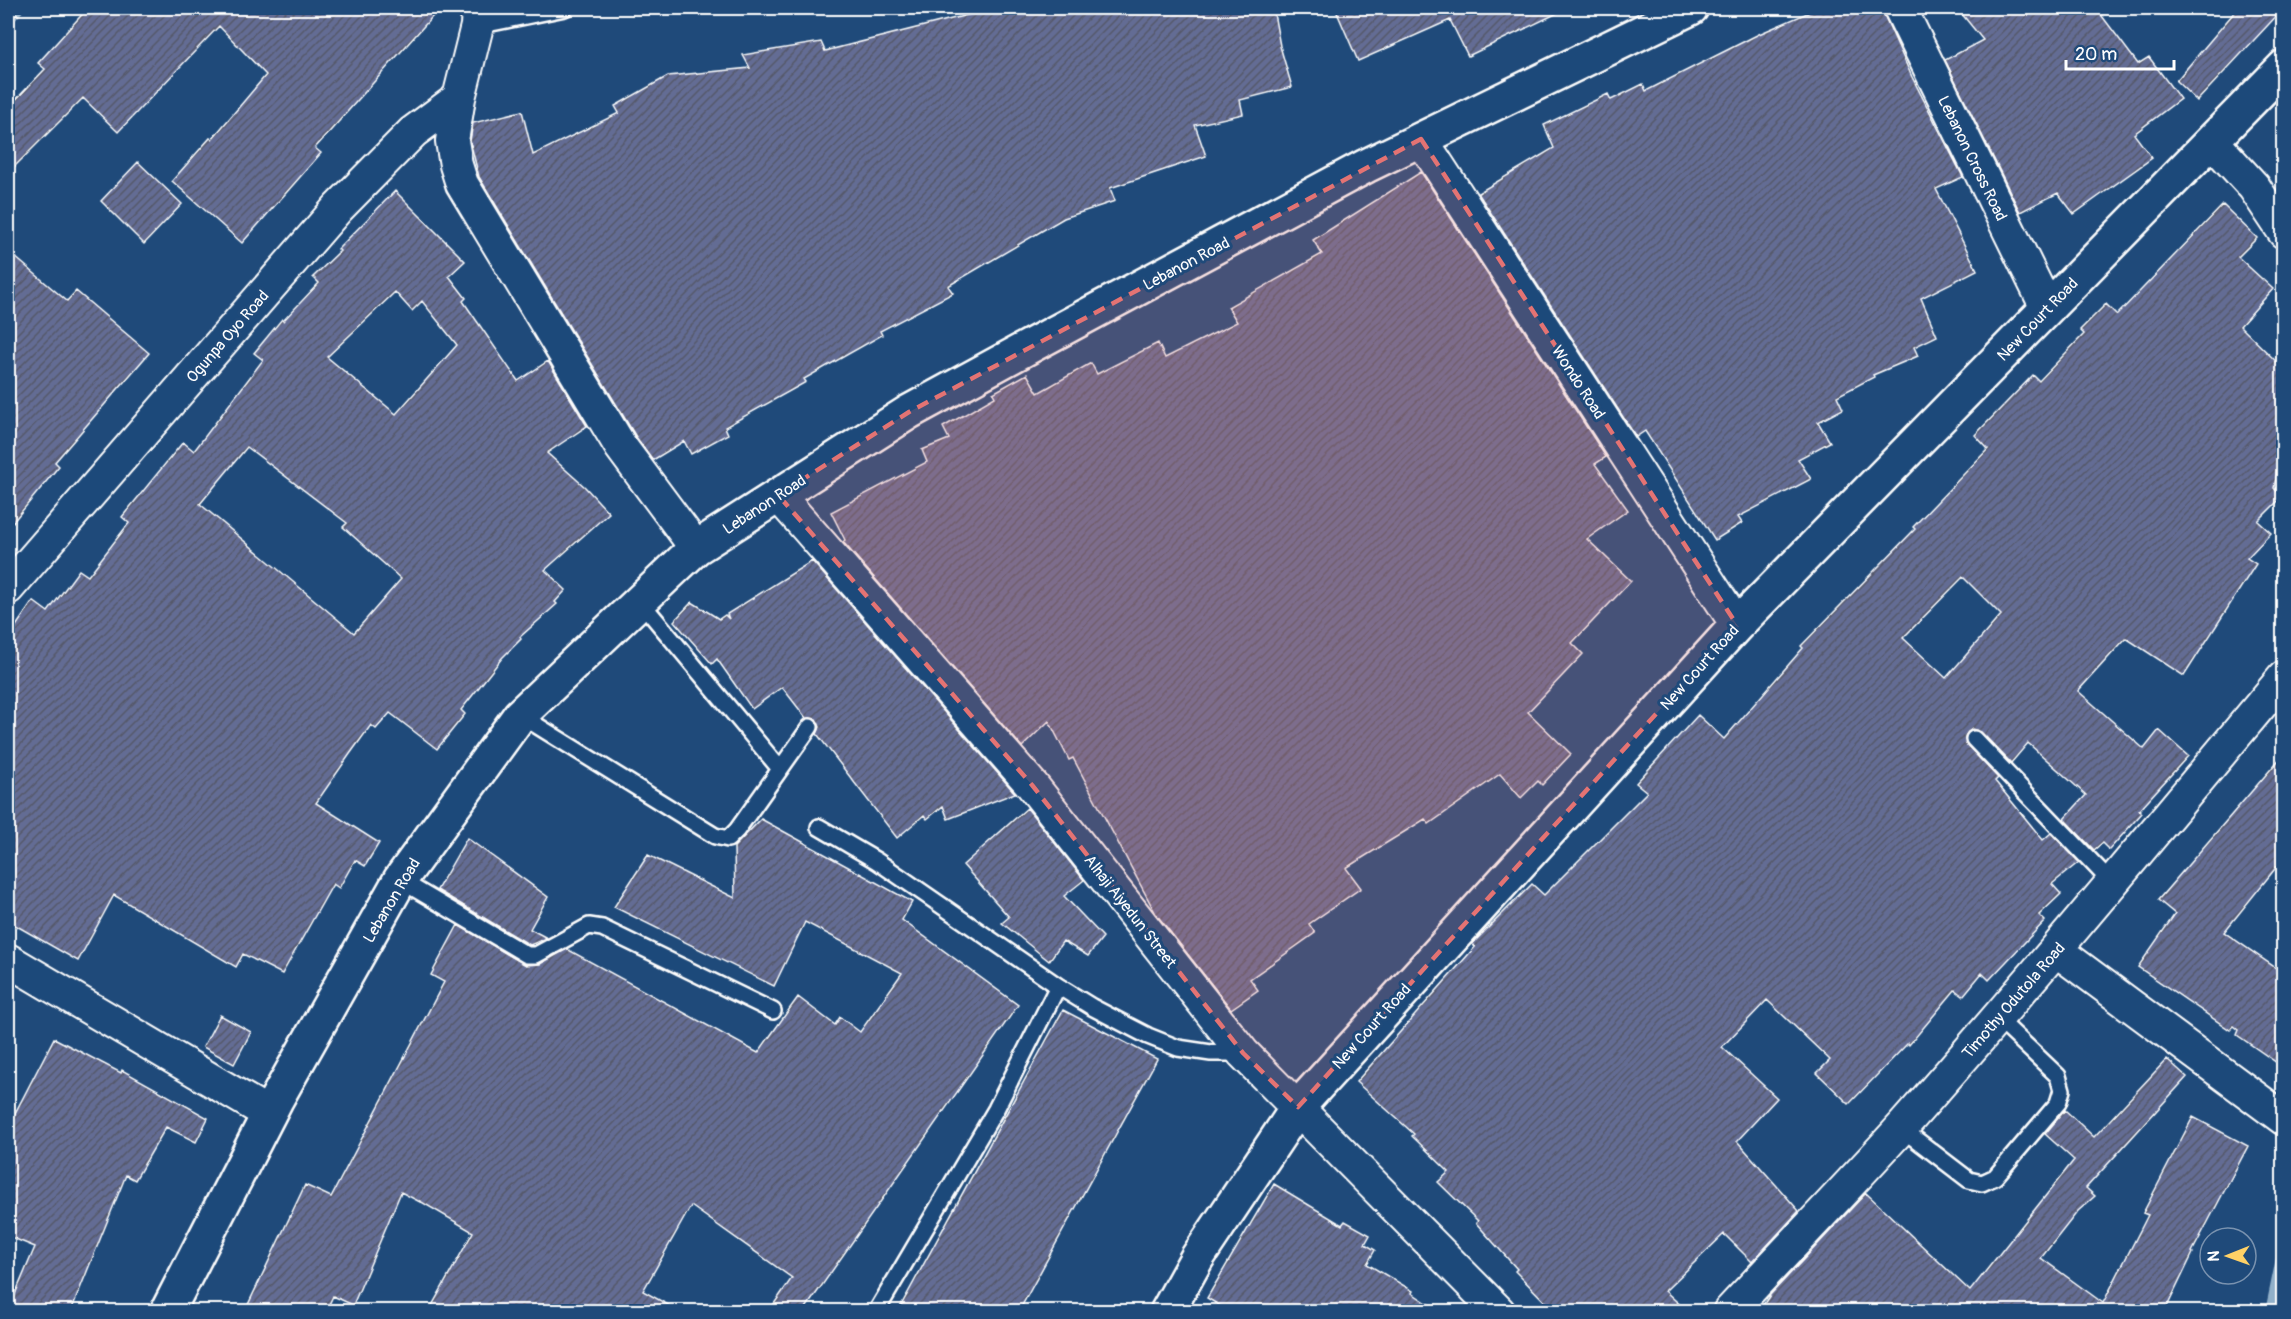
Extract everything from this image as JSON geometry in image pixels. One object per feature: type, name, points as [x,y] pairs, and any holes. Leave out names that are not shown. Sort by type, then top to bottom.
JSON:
[{"type":"main road","name":"Lebanon Road","points":[[167,1311],[269,1114],[400,880],[520,715],[696,548],[909,412],[1366,166],[1691,8]]},
{"type":"main road","name":"New Court Road","points":[[1167,1311],[1197,1258],[1298,1107],[1737,625],[2283,67]]},
{"type":"street","name":"Lebanon Cross Road","points":[[1900,8],[2047,308]]},
{"type":"street","points":[[478,17],[459,98],[452,141],[462,184],[621,447],[696,548]]},
{"type":"street","name":"Ogunpa Oyo Road","points":[[8,588],[338,208],[413,132],[459,98]]},
{"type":"street","name":"Wondo Road","points":[[1421,139],[1737,625]]},
{"type":"street","points":[[2212,141],[2254,187],[2283,232]]},
{"type":"street","name":"Alhaji Aiyedun Street","points":[[778,495],[1032,785],[1243,1053],[1499,1311]]},
{"type":"street","name":"Timothy Odutola Road","points":[[1729,1311],[1901,1128],[2056,950],[2283,677]]},
{"type":"street","points":[[2056,950],[2283,1119]]},
{"type":"street","points":[[8,960],[269,1114]]},
{"type":"lane","points":[[478,17],[565,8]]},
{"type":"lane","points":[[640,601],[780,770]]},
{"type":"lane","points":[[520,715],[714,836],[728,839],[737,830],[810,727]]},
{"type":"lane","points":[[1974,739],[2112,883]]},
{"type":"lane","points":[[819,826],[877,861],[1092,1007],[1148,1036],[1178,1048],[1211,1053],[1243,1053]]},
{"type":"lane","points":[[400,880],[527,955],[536,955],[589,926],[602,928],[773,1011]]},
{"type":"lane","points":[[876,1311],[996,1109],[1058,986]]},
{"type":"lane","points":[[1901,1128],[1969,1180],[1982,1183],[1995,1177],[2058,1103],[2062,1090],[2058,1076],[1997,1018]]},
{"type":"highlighted area","points":[[1421,139],[1737,625],[1298,1107],[1243,1053],[1032,785],[778,495],[909,412]]},
{"type":"building","points":[[88,8],[440,8],[315,148],[321,153],[242,243],[172,181],[210,138],[212,139],[266,75],[219,26],[118,132],[83,98],[8,173],[8,108],[45,69],[38,63]]},
{"type":"building","points":[[995,8],[1273,8],[1280,46],[1292,87],[1240,100],[1243,114],[1195,125],[1206,156],[1110,188],[1115,201],[1064,218],[948,286],[953,293],[880,331],[882,335],[804,379],[806,382],[725,427],[728,434],[691,454],[684,441],[653,460],[636,437],[479,177],[470,141],[473,123],[522,111],[533,155],[619,113],[615,106],[668,76],[750,68],[743,55],[821,42],[825,51]]},
{"type":"building","points":[[1335,8],[1568,8],[1468,56],[1450,20],[1358,61]]},
{"type":"building","points":[[1819,8],[1881,8],[1912,77],[1963,177],[1936,189],[1977,270],[1921,298],[1937,336],[1914,347],[1918,356],[1873,375],[1874,377],[1837,396],[1843,409],[1818,422],[1830,442],[1798,459],[1811,479],[1738,517],[1742,523],[1715,540],[1645,431],[1636,437],[1478,193],[1554,148],[1544,125],[1608,94],[1611,100],[1643,84],[1646,91],[1759,34]]},
{"type":"building","points":[[1957,8],[2096,8],[2138,64],[2149,57],[2180,99],[2134,134],[2152,158],[2074,214],[2058,193],[2020,212],[1945,60],[1983,40]]},
{"type":"building","points":[[2238,8],[2283,9],[2197,101],[2176,81]]},
{"type":"building","points":[[138,162],[182,204],[144,244],[101,201]]},
{"type":"building","points":[[1421,172],[1606,457],[1595,464],[1628,510],[1587,539],[1631,581],[1572,643],[1583,654],[1528,712],[1571,754],[1542,785],[1538,781],[1521,798],[1500,774],[1429,824],[1425,819],[1346,868],[1361,888],[1309,924],[1315,933],[1250,979],[1258,990],[1231,1009],[1156,914],[1073,758],[1069,760],[1049,721],[1022,747],[843,542],[845,540],[831,512],[927,462],[922,450],[949,439],[943,427],[995,397],[993,393],[1027,374],[1038,393],[1091,363],[1097,374],[1158,343],[1165,358],[1237,322],[1228,307],[1322,254],[1313,240]]},
{"type":"building","points":[[395,191],[465,261],[449,276],[466,298],[463,301],[518,381],[548,361],[587,426],[547,453],[585,487],[609,513],[545,570],[566,590],[555,602],[557,604],[520,637],[521,639],[502,658],[461,710],[465,714],[437,749],[390,713],[376,729],[371,725],[350,754],[316,803],[379,843],[365,866],[355,860],[339,888],[333,884],[282,974],[243,954],[236,967],[114,895],[78,961],[8,921],[8,638],[33,601],[48,612],[79,570],[88,576],[129,523],[122,517],[183,442],[194,451],[263,360],[254,353],[282,319],[283,321],[319,283],[313,277],[340,251],[338,249]],"holes":[[[395,292],[412,311],[422,301],[457,345],[396,414],[327,357]],[[247,447],[347,523],[343,527],[401,579],[354,633],[200,504]]]},
{"type":"building","points":[[2223,205],[2257,238],[2238,257],[2273,289],[2240,326],[2283,368],[2283,444],[2274,488],[2282,497],[2258,521],[2271,533],[2247,558],[2256,564],[2184,676],[2126,638],[2078,691],[2144,749],[2159,730],[2188,756],[2139,810],[2142,813],[2109,850],[2102,843],[2094,850],[2064,819],[2086,795],[2028,743],[2011,763],[1981,732],[1972,729],[1968,732],[1965,737],[1967,745],[1998,778],[1995,781],[2043,840],[2051,833],[2079,862],[2052,884],[2061,894],[2039,915],[2045,921],[1989,980],[1982,973],[1963,996],[1955,990],[1909,1045],[1908,1043],[1849,1104],[1817,1073],[1830,1060],[1767,1000],[1722,1047],[1777,1098],[1737,1141],[1799,1211],[1752,1262],[1724,1234],[1665,1291],[1687,1311],[1554,1311],[1515,1271],[1517,1269],[1476,1223],[1478,1221],[1438,1182],[1449,1172],[1412,1136],[1414,1134],[1356,1082],[1475,947],[1472,944],[1532,884],[1544,895],[1647,792],[1636,783],[1698,715],[1724,739],[1803,648],[1801,646],[1915,529],[1913,527],[1988,449],[1975,435],[2033,375],[2039,381],[2084,334],[2080,330],[2106,304],[2117,315]],"holes":[[[1963,577],[2001,615],[1946,678],[1903,638]]]},
{"type":"building","points":[[8,251],[67,301],[76,291],[149,353],[55,462],[59,466],[8,528]]},
{"type":"building","points":[[812,561],[1015,793],[948,819],[943,806],[927,819],[924,815],[897,838],[817,734],[820,727],[816,719],[806,718],[782,687],[752,709],[717,659],[712,664],[674,621],[692,602],[719,619],[725,615],[729,619],[727,614]]},
{"type":"building","points":[[2283,755],[2283,859],[2224,932],[2283,973],[2283,1067],[2237,1035],[2239,1030],[2234,1026],[2230,1030],[2138,967],[2175,914],[2158,900]]},
{"type":"building","points":[[1027,808],[1084,880],[1064,896],[1103,937],[1088,956],[1063,941],[1049,961],[1002,923],[1009,917],[963,865]]},
{"type":"building","points":[[761,819],[912,902],[902,920],[1018,1005],[804,1311],[769,1311],[792,1278],[691,1206],[643,1291],[679,1311],[429,1311],[473,1232],[401,1192],[353,1305],[333,1296],[326,1311],[245,1311],[305,1185],[331,1197],[444,982],[431,975],[458,925],[526,965],[540,964],[567,949],[758,1053],[798,997],[835,1025],[840,1017],[860,1032],[902,973],[805,922],[774,986],[614,907],[648,855],[735,898],[734,847]]},
{"type":"building","points":[[467,838],[548,897],[530,929],[547,938],[530,945],[437,890]]},
{"type":"building","points":[[1063,1010],[1157,1059],[1019,1311],[898,1311]]},
{"type":"building","points":[[220,1015],[251,1032],[234,1064],[203,1047]]},
{"type":"building","points":[[54,1038],[121,1073],[122,1070],[208,1118],[196,1142],[166,1127],[135,1180],[126,1175],[71,1311],[8,1311],[35,1247],[8,1236],[8,1117],[13,1117]]},
{"type":"building","points":[[2167,1059],[2187,1077],[2086,1188],[2095,1196],[2078,1211],[2041,1258],[2103,1303],[2148,1215],[2143,1213],[2193,1117],[2248,1146],[2206,1226],[2198,1226],[2198,1241],[2165,1311],[1759,1311],[1770,1295],[1866,1193],[1970,1291],[2074,1160],[2045,1134],[2065,1110],[2094,1137]]},
{"type":"building","points":[[1274,1184],[1342,1225],[1345,1221],[1370,1235],[1365,1244],[1375,1250],[1367,1264],[1413,1291],[1412,1293],[1439,1311],[1229,1311],[1207,1298]]},
{"type":"waterway","points":[[8,21],[19,8]]},
{"type":"waterway","points":[[2270,1312],[2284,1244]]}]
